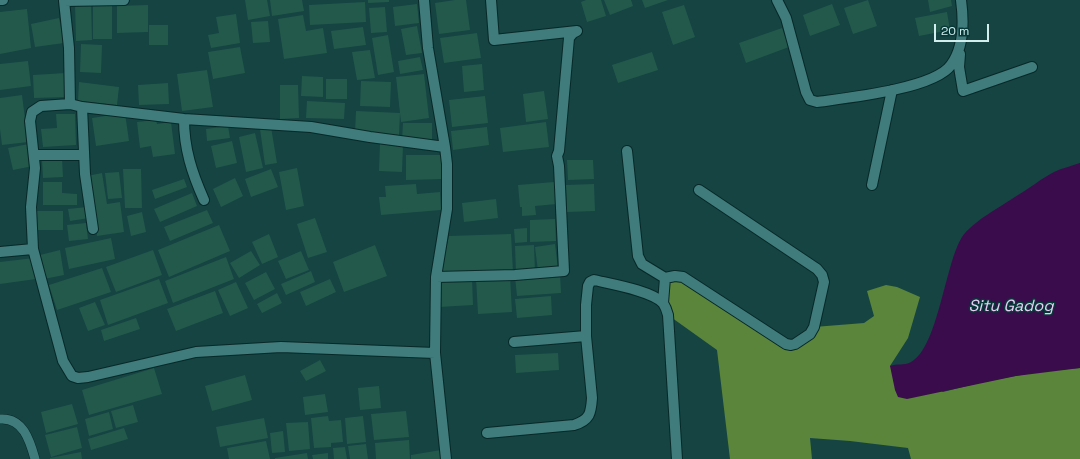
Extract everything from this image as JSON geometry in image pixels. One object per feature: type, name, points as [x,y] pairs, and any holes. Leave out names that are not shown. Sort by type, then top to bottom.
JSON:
[{"type":"street","points":[[70,104],[69,48],[61,0],[124,0]]},
{"type":"street","points":[[424,0],[428,48],[445,148],[446,209],[436,277],[435,353],[446,459]]},
{"type":"street","points":[[436,277],[515,275],[564,271],[560,166],[557,156],[559,151],[569,38],[572,33],[577,31],[494,40],[491,0]]},
{"type":"street","points":[[777,0],[786,18],[806,92],[810,100],[817,102],[892,90],[939,75],[950,67],[958,53],[963,32],[961,0]]},
{"type":"street","points":[[960,44],[959,67],[963,91],[1032,67]]},
{"type":"street","points":[[872,185],[892,90]]},
{"type":"street","points":[[435,353],[281,347],[196,352],[88,377],[78,378],[72,376],[63,362],[33,248],[31,207],[35,168],[30,122],[32,112],[41,106],[70,104],[82,107],[184,118],[311,127],[445,148]]},
{"type":"street","points":[[82,107],[85,174],[93,229]]},
{"type":"street","points":[[184,118],[185,136],[193,175],[204,200]]},
{"type":"street","points":[[627,151],[638,256],[642,264],[665,278],[675,276],[683,278],[786,344],[791,345],[810,334],[814,327],[824,282],[822,275],[817,269],[699,190]]},
{"type":"street","points":[[34,155],[84,155]]},
{"type":"street","points":[[0,252],[33,248]]},
{"type":"street","points":[[665,278],[663,303],[668,315],[678,459]]},
{"type":"street","points":[[487,433],[574,425],[583,422],[588,417],[592,398],[586,336],[588,286],[594,280],[646,293],[663,303]]},
{"type":"street","points":[[514,342],[586,336]]},
{"type":"lane","points":[[0,419],[16,422],[23,429],[30,440],[35,459]]},
{"type":"green space","points":[[675,276],[786,344],[814,327],[864,323],[874,316],[867,291],[886,285],[897,287],[920,297],[908,338],[890,366],[943,392],[1011,377],[1046,371],[1080,368],[1080,459],[911,459],[908,448],[810,438],[812,459],[730,459],[717,350],[668,315],[665,278]]},
{"type":"water","name":"Situ Gadog","points":[[1080,163],[1080,368],[1016,376],[907,399],[898,397],[890,366],[911,362],[920,354],[928,340],[935,323],[956,250],[962,237],[973,225],[1045,177]]},
{"type":"building","points":[[245,0],[267,0],[270,16],[248,20]]},
{"type":"building","points":[[270,0],[302,0],[304,11],[272,16]]},
{"type":"building","points":[[368,0],[389,0],[389,2],[368,3]]},
{"type":"building","points":[[466,0],[470,30],[439,34],[435,3]]},
{"type":"building","points":[[586,0],[601,0],[606,16],[587,22],[581,2]]},
{"type":"building","points":[[604,0],[631,0],[633,6],[610,15]]},
{"type":"building","points":[[642,0],[668,0],[645,8]]},
{"type":"building","points":[[868,0],[877,26],[853,34],[844,8]]},
{"type":"building","points":[[928,0],[951,0],[952,6],[930,12]]},
{"type":"building","points":[[91,2],[92,40],[76,41],[75,3]]},
{"type":"building","points":[[112,2],[112,39],[93,39],[93,3]]},
{"type":"building","points":[[365,2],[366,22],[310,25],[309,5]]},
{"type":"building","points":[[417,4],[419,23],[395,26],[393,7]]},
{"type":"building","points":[[832,4],[840,25],[810,36],[803,15]]},
{"type":"building","points":[[148,5],[148,32],[117,33],[117,6]]},
{"type":"building","points":[[684,5],[695,37],[673,45],[662,12]]},
{"type":"building","points":[[385,7],[387,32],[371,33],[369,8]]},
{"type":"building","points":[[27,9],[31,48],[0,54],[0,12]]},
{"type":"building","points":[[947,12],[950,30],[919,36],[915,18]]},
{"type":"building","points":[[236,14],[240,43],[211,48],[208,35],[219,33],[216,17]]},
{"type":"building","points":[[303,15],[306,31],[323,28],[327,53],[284,59],[278,19]]},
{"type":"building","points":[[59,18],[64,43],[35,47],[31,24]]},
{"type":"building","points":[[268,21],[270,42],[253,43],[251,22]]},
{"type":"building","points":[[149,25],[168,25],[168,45],[149,45]]},
{"type":"building","points":[[417,26],[422,53],[406,55],[401,29]]},
{"type":"building","points":[[363,27],[366,45],[334,49],[331,31]]},
{"type":"building","points":[[782,28],[789,47],[746,63],[739,43]]},
{"type":"building","points":[[477,33],[481,58],[444,63],[440,38]]},
{"type":"building","points":[[388,35],[394,72],[378,75],[372,38]]},
{"type":"building","points":[[81,44],[102,45],[101,73],[80,72]]},
{"type":"building","points":[[240,47],[245,73],[213,79],[208,52]]},
{"type":"building","points":[[370,50],[375,78],[357,80],[352,52]]},
{"type":"building","points":[[652,52],[658,70],[618,83],[612,65]]},
{"type":"building","points":[[420,57],[423,70],[400,74],[398,61]]},
{"type":"building","points":[[28,61],[31,86],[0,90],[0,64]]},
{"type":"building","points":[[482,64],[484,90],[464,92],[462,66]]},
{"type":"building","points":[[207,70],[213,107],[182,111],[177,74]]},
{"type":"building","points":[[66,73],[67,97],[34,98],[33,75]]},
{"type":"building","points":[[424,74],[429,118],[401,122],[396,77]]},
{"type":"building","points":[[302,76],[323,77],[323,97],[301,96]]},
{"type":"building","points":[[326,79],[347,79],[347,99],[326,99]]},
{"type":"building","points":[[361,81],[391,82],[390,107],[360,106]]},
{"type":"building","points":[[79,82],[119,87],[117,105],[78,101]]},
{"type":"building","points":[[168,83],[169,104],[139,105],[138,85]]},
{"type":"building","points":[[280,85],[298,85],[299,118],[280,119]]},
{"type":"building","points":[[544,91],[548,119],[526,122],[523,94]]},
{"type":"building","points":[[22,95],[28,142],[2,145],[0,129],[0,98]]},
{"type":"building","points":[[485,96],[488,123],[452,127],[449,100]]},
{"type":"building","points":[[307,101],[345,103],[344,119],[306,118]]},
{"type":"building","points":[[356,111],[400,113],[399,135],[355,133]]},
{"type":"building","points":[[125,113],[129,141],[96,146],[92,118]]},
{"type":"building","points":[[56,114],[75,114],[76,145],[43,147],[41,129],[57,128]]},
{"type":"building","points":[[156,120],[157,124],[171,122],[175,154],[153,157],[151,146],[140,148],[137,122]]},
{"type":"building","points":[[546,122],[549,147],[503,152],[500,128]]},
{"type":"building","points":[[403,123],[432,123],[432,141],[402,140]]},
{"type":"building","points":[[228,126],[230,138],[207,141],[206,129]]},
{"type":"building","points":[[271,127],[277,163],[265,165],[260,129]]},
{"type":"building","points":[[487,127],[489,145],[453,150],[451,131]]},
{"type":"building","points":[[255,133],[263,168],[246,172],[239,137]]},
{"type":"building","points":[[232,141],[237,163],[216,168],[211,146]]},
{"type":"building","points":[[380,143],[403,145],[402,172],[379,171]]},
{"type":"building","points":[[29,144],[33,166],[13,170],[8,148]]},
{"type":"building","points":[[406,155],[441,155],[442,179],[406,180]]},
{"type":"building","points":[[62,158],[63,177],[43,178],[42,160]]},
{"type":"building","points":[[567,160],[593,160],[594,179],[568,180]]},
{"type":"building","points":[[297,168],[304,206],[286,210],[279,172]]},
{"type":"building","points":[[123,169],[141,169],[142,208],[125,208]]},
{"type":"building","points":[[271,169],[278,187],[251,197],[245,179]]},
{"type":"building","points":[[119,172],[122,198],[108,199],[105,173]]},
{"type":"building","points":[[102,173],[107,204],[120,202],[124,232],[97,236],[87,176]]},
{"type":"building","points":[[235,178],[243,196],[221,207],[213,189]]},
{"type":"building","points":[[184,179],[187,187],[155,199],[152,190]]},
{"type":"building","points":[[43,182],[62,182],[62,193],[77,194],[77,205],[43,205]]},
{"type":"building","points":[[554,182],[557,204],[535,206],[536,215],[522,216],[518,185]]},
{"type":"building","points":[[416,184],[417,194],[440,192],[441,210],[381,215],[379,197],[386,197],[385,186]]},
{"type":"building","points":[[594,184],[595,211],[567,212],[566,185]]},
{"type":"building","points":[[192,193],[197,206],[160,222],[154,209]]},
{"type":"building","points":[[496,199],[498,218],[464,222],[462,203]]},
{"type":"building","points":[[87,207],[89,218],[70,221],[68,209]]},
{"type":"building","points":[[207,210],[213,223],[170,241],[164,227]]},
{"type":"building","points":[[34,211],[63,211],[63,230],[34,230]]},
{"type":"building","points":[[142,212],[146,232],[131,236],[127,216]]},
{"type":"building","points":[[315,218],[327,252],[308,258],[297,224]]},
{"type":"building","points":[[555,219],[556,241],[530,242],[530,220]]},
{"type":"building","points":[[86,223],[88,239],[69,241],[67,225]]},
{"type":"building","points":[[219,225],[230,251],[169,277],[158,250]]},
{"type":"building","points":[[527,228],[527,242],[515,243],[514,229]]},
{"type":"building","points":[[269,234],[278,257],[262,264],[252,242]]},
{"type":"building","points":[[511,234],[513,272],[440,275],[449,236]]},
{"type":"building","points":[[111,238],[115,259],[69,269],[65,248]]},
{"type":"building","points":[[555,244],[558,269],[538,271],[535,247]]},
{"type":"building","points":[[375,245],[387,276],[344,292],[333,262]]},
{"type":"building","points":[[534,245],[535,272],[516,273],[515,246]]},
{"type":"building","points":[[60,250],[64,275],[44,279],[40,255]]},
{"type":"building","points":[[153,250],[162,275],[116,292],[106,267]]},
{"type":"building","points":[[251,251],[260,265],[239,278],[230,263]]},
{"type":"building","points":[[301,251],[309,270],[286,279],[278,261]]},
{"type":"building","points":[[226,257],[234,279],[173,303],[165,281]]},
{"type":"building","points":[[34,258],[36,279],[0,284],[0,262]]},
{"type":"building","points":[[102,268],[111,292],[57,310],[49,285]]},
{"type":"building","points":[[311,271],[315,282],[286,295],[281,284]]},
{"type":"building","points":[[266,272],[275,289],[254,300],[245,283]]},
{"type":"building","points":[[560,274],[561,293],[517,296],[515,277]]},
{"type":"building","points":[[510,276],[512,312],[478,314],[476,278]]},
{"type":"building","points":[[472,278],[473,305],[439,307],[437,279]]},
{"type":"building","points":[[159,279],[168,303],[108,325],[100,300]]},
{"type":"building","points":[[330,279],[336,292],[306,306],[300,292]]},
{"type":"building","points":[[236,282],[248,308],[230,316],[218,290]]},
{"type":"building","points":[[215,291],[223,313],[176,331],[167,309]]},
{"type":"building","points":[[277,293],[282,303],[262,313],[257,304]]},
{"type":"building","points":[[551,296],[552,315],[517,318],[515,299]]},
{"type":"building","points":[[95,302],[105,325],[88,331],[79,308]]},
{"type":"building","points":[[136,318],[140,329],[104,341],[101,330]]},
{"type":"building","points":[[558,353],[559,370],[516,373],[515,355]]},
{"type":"building","points":[[320,360],[326,371],[306,381],[300,371]]},
{"type":"building","points":[[154,368],[162,394],[89,415],[82,390]]},
{"type":"building","points":[[245,375],[252,400],[212,411],[205,386]]},
{"type":"building","points":[[379,386],[381,408],[360,410],[358,388]]},
{"type":"building","points":[[325,394],[328,412],[305,415],[303,397]]},
{"type":"building","points":[[72,404],[78,424],[46,433],[41,412]]},
{"type":"building","points":[[133,405],[138,422],[116,428],[111,411]]},
{"type":"building","points":[[406,411],[409,437],[374,440],[371,414]]},
{"type":"building","points":[[109,412],[113,429],[89,436],[85,419]]},
{"type":"building","points":[[328,416],[329,421],[341,420],[343,442],[331,443],[331,447],[314,448],[311,418]]},
{"type":"building","points":[[363,416],[366,442],[347,444],[345,418]]},
{"type":"building","points":[[264,418],[268,438],[220,447],[216,427]]},
{"type":"building","points":[[308,422],[310,449],[289,451],[286,423]]},
{"type":"building","points":[[77,427],[82,448],[51,457],[45,435]]},
{"type":"building","points":[[124,428],[128,439],[91,450],[88,439]]},
{"type":"building","points":[[283,431],[285,452],[272,453],[270,433]]},
{"type":"building","points":[[409,440],[410,459],[376,459],[375,443]]},
{"type":"building","points":[[266,441],[270,459],[229,459],[227,448]]},
{"type":"building","points":[[366,444],[368,459],[350,459],[348,446]]},
{"type":"building","points":[[345,447],[347,459],[334,459],[333,448]]},
{"type":"building","points":[[441,450],[442,459],[411,459],[411,455]]},
{"type":"building","points":[[81,452],[82,459],[50,459],[50,458]]},
{"type":"building","points":[[307,453],[308,459],[275,459],[275,458]]},
{"type":"building","points":[[328,453],[328,459],[313,459],[312,455]]}]
